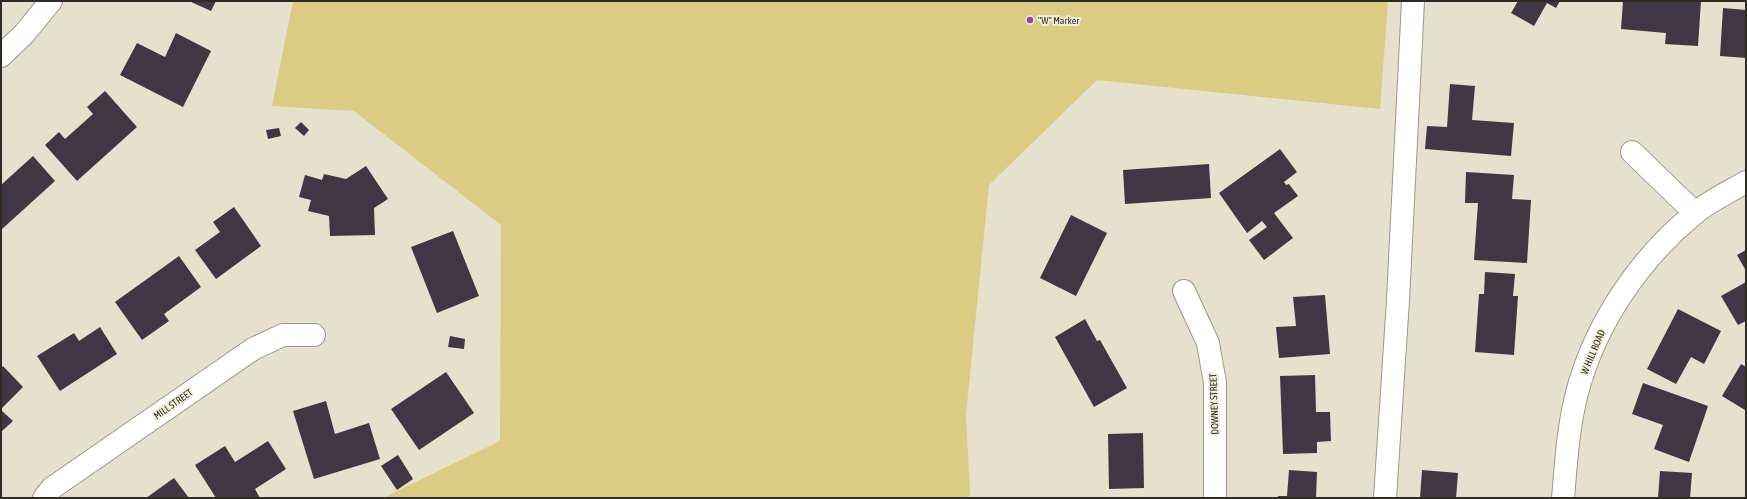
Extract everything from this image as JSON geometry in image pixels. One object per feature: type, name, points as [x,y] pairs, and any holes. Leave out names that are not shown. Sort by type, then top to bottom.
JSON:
[{"type":"street","points":[[1,56],[24,34],[51,1]]},
{"type":"street","points":[[1385,498],[1398,300],[1413,1]]},
{"type":"street","points":[[1632,152],[1695,213]]},
{"type":"street","name":"W HILL ROAD","points":[[1564,498],[1566,459],[1577,394],[1594,342],[1620,296],[1652,255],[1695,213],[1746,182]]},
{"type":"street","name":"DOWNEY STREET","points":[[1184,291],[1208,343],[1215,383],[1215,498]]},
{"type":"street","name":"MILL STREET","points":[[44,498],[52,488],[253,349],[283,335],[314,335]]},
{"type":"shaded area","points":[[293,1],[1388,1],[1380,109],[1097,80],[989,185],[966,415],[970,495],[964,498],[383,498],[500,441],[501,225],[354,111],[272,106]]},
{"type":"building","points":[[189,1],[216,1],[211,11]]},
{"type":"building","points":[[1518,1],[1560,1],[1556,8],[1547,3],[1534,26],[1511,13]]},
{"type":"building","points":[[1623,1],[1701,1],[1698,46],[1665,44],[1666,33],[1621,29]]},
{"type":"building","points":[[1723,8],[1746,10],[1746,58],[1720,56]]},
{"type":"building","points":[[176,33],[211,51],[183,107],[120,75],[137,43],[165,57]]},
{"type":"building","points":[[1450,84],[1475,86],[1472,120],[1514,123],[1511,156],[1425,149],[1427,126],[1447,127]]},
{"type":"building","points":[[105,91],[137,127],[77,181],[45,145],[59,132],[65,139],[93,114],[87,107]]},
{"type":"building","points":[[301,122],[309,130],[304,136],[295,128]]},
{"type":"building","points":[[279,128],[281,136],[268,139],[266,130]]},
{"type":"building","points":[[1280,149],[1297,172],[1284,182],[1286,185],[1289,184],[1298,196],[1274,213],[1293,238],[1264,260],[1249,240],[1267,227],[1262,221],[1247,233],[1219,193]]},
{"type":"building","points":[[33,156],[55,181],[1,230],[1,185]]},
{"type":"building","points":[[1209,164],[1211,198],[1125,204],[1123,170]]},
{"type":"building","points":[[366,166],[388,199],[374,208],[375,235],[330,236],[329,216],[308,211],[311,200],[299,197],[305,175],[322,180],[324,174],[346,179]]},
{"type":"building","points":[[1466,172],[1514,175],[1512,199],[1531,200],[1527,263],[1474,260],[1478,203],[1465,203]]},
{"type":"building","points":[[234,207],[261,246],[216,279],[195,250],[220,232],[213,222]]},
{"type":"building","points":[[1071,215],[1107,233],[1076,296],[1040,278]]},
{"type":"building","points":[[453,231],[479,296],[437,313],[411,247]]},
{"type":"building","points":[[1746,250],[1746,271],[1737,255]]},
{"type":"building","points":[[179,256],[201,287],[164,314],[169,321],[142,340],[115,302]]},
{"type":"building","points":[[1485,272],[1515,274],[1513,296],[1518,296],[1514,355],[1475,352],[1479,294],[1484,294]]},
{"type":"building","points":[[1746,282],[1746,321],[1738,325],[1721,296]]},
{"type":"building","points":[[1325,295],[1330,354],[1279,358],[1276,327],[1296,326],[1293,297]]},
{"type":"building","points":[[1678,309],[1721,331],[1704,364],[1691,357],[1676,384],[1647,369]]},
{"type":"building","points":[[1085,319],[1097,341],[1100,340],[1127,388],[1094,407],[1055,337]]},
{"type":"building","points":[[100,327],[117,354],[60,391],[37,356],[74,333],[79,341]]},
{"type":"building","points":[[450,336],[465,339],[464,349],[448,347]]},
{"type":"building","points":[[1741,364],[1746,367],[1745,410],[1722,396]]},
{"type":"building","points":[[3,366],[23,387],[1,409],[1,368]]},
{"type":"building","points":[[446,372],[474,413],[419,450],[391,409]]},
{"type":"building","points":[[1315,375],[1316,412],[1330,412],[1331,441],[1317,442],[1317,453],[1283,454],[1280,376]]},
{"type":"building","points":[[1643,383],[1708,406],[1689,462],[1654,449],[1663,425],[1632,414]]},
{"type":"building","points":[[326,401],[335,434],[369,423],[380,459],[314,479],[293,411]]},
{"type":"building","points":[[1,410],[13,421],[1,432]]},
{"type":"building","points":[[1143,433],[1144,488],[1109,489],[1108,434]]},
{"type":"building","points":[[268,441],[286,469],[255,489],[260,498],[216,498],[195,465],[225,446],[235,462]]},
{"type":"building","points":[[398,455],[413,479],[397,490],[381,466]]},
{"type":"building","points":[[1289,470],[1317,472],[1316,498],[1278,498],[1278,496],[1287,496]]},
{"type":"building","points":[[1422,470],[1458,473],[1456,498],[1420,498]]},
{"type":"building","points":[[1660,471],[1692,473],[1690,498],[1658,498]]},
{"type":"building","points":[[174,478],[189,498],[146,498]]},
{"type":"place","name":"\"W\" Marker","points":[[1030,20]]}]
